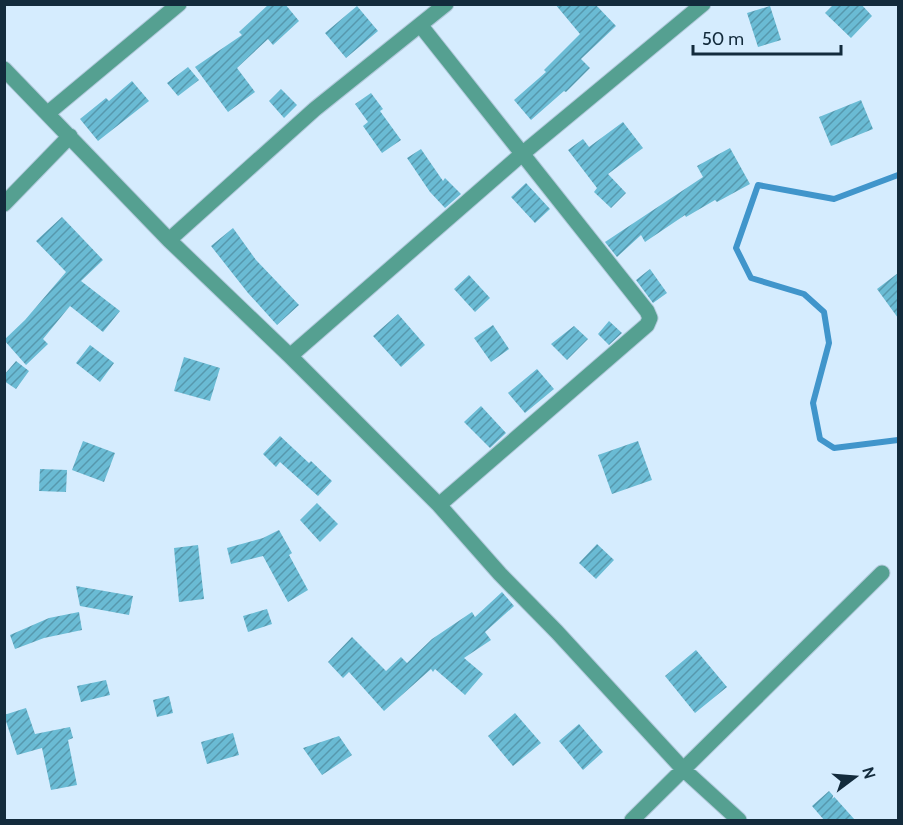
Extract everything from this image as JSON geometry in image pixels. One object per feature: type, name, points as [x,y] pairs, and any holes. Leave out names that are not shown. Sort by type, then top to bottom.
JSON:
[{"type":"street","points":[[48,113],[179,4]]},
{"type":"street","points":[[169,240],[315,109],[446,4]]},
{"type":"street","points":[[290,356],[522,154],[703,4]]},
{"type":"street","points":[[421,26],[647,311],[650,318],[647,325],[609,359],[439,505]]},
{"type":"street","points":[[4,69],[169,240],[290,356],[439,505],[500,574],[557,632],[683,769],[739,820]]},
{"type":"street","points":[[4,204],[70,136]]},
{"type":"street","points":[[632,820],[882,573]]},
{"type":"building","points":[[269,4],[285,4],[299,21],[273,45],[268,39],[237,68],[255,92],[228,112],[195,67],[242,35],[239,32]]},
{"type":"building","points":[[555,4],[595,4],[616,26],[581,59],[590,68],[566,92],[564,91],[531,120],[514,100],[546,72],[544,70],[580,34]]},
{"type":"building","points":[[834,4],[861,4],[872,16],[851,38],[825,13]]},
{"type":"building","points":[[357,6],[378,31],[346,58],[325,33]]},
{"type":"building","points":[[770,6],[781,40],[758,47],[747,13]]},
{"type":"building","points":[[188,67],[199,80],[178,96],[167,83]]},
{"type":"building","points":[[132,81],[149,101],[98,141],[80,119],[106,98],[109,101]]},
{"type":"building","points":[[281,89],[297,105],[284,118],[269,101]]},
{"type":"building","points":[[371,93],[383,109],[380,111],[401,140],[382,153],[363,126],[368,122],[355,104]]},
{"type":"building","points":[[861,100],[873,129],[831,146],[819,117]]},
{"type":"building","points":[[623,122],[643,148],[608,174],[626,193],[611,208],[594,192],[597,188],[568,150],[583,139],[589,147]]},
{"type":"building","points":[[730,148],[750,184],[717,202],[715,200],[686,217],[685,215],[645,242],[641,235],[617,257],[605,242],[703,177],[697,166]]},
{"type":"building","points":[[421,149],[443,181],[445,178],[461,194],[445,208],[430,192],[407,158]]},
{"type":"building","points":[[526,183],[550,209],[535,223],[511,197]]},
{"type":"building","points":[[62,217],[103,260],[81,281],[120,311],[103,332],[70,306],[43,339],[48,344],[26,365],[4,340],[25,320],[66,272],[36,241]]},
{"type":"building","points":[[233,228],[256,260],[299,305],[277,325],[211,246]]},
{"type":"building","points":[[650,269],[667,293],[653,303],[636,280]]},
{"type":"building","points":[[898,273],[898,318],[877,289]]},
{"type":"building","points":[[469,275],[490,298],[475,312],[454,289]]},
{"type":"building","points":[[398,314],[425,345],[401,367],[373,336]]},
{"type":"building","points":[[609,321],[622,333],[609,345],[598,334]]},
{"type":"building","points":[[493,325],[509,349],[491,362],[474,338]]},
{"type":"building","points":[[574,326],[588,339],[567,360],[551,344]]},
{"type":"building","points":[[90,345],[114,363],[100,382],[76,363]]},
{"type":"building","points":[[184,357],[220,368],[210,401],[174,391]]},
{"type":"building","points":[[16,361],[29,371],[16,389],[4,381],[4,375]]},
{"type":"building","points":[[537,369],[554,389],[525,413],[508,393]]},
{"type":"building","points":[[481,406],[506,433],[490,448],[464,422]]},
{"type":"building","points":[[280,436],[332,481],[318,496],[280,462],[276,467],[263,454]]},
{"type":"building","points":[[83,441],[115,453],[104,482],[72,470]]},
{"type":"building","points":[[638,441],[652,480],[612,494],[598,455]]},
{"type":"building","points":[[40,469],[67,470],[66,492],[39,491]]},
{"type":"building","points":[[317,503],[338,524],[320,542],[300,520]]},
{"type":"building","points":[[279,530],[292,553],[289,555],[308,590],[288,602],[263,556],[231,564],[227,548],[263,538]]},
{"type":"building","points":[[597,544],[614,560],[596,579],[579,563]]},
{"type":"building","points":[[198,545],[204,599],[179,602],[174,548]]},
{"type":"building","points":[[76,586],[133,596],[129,615],[80,606]]},
{"type":"building","points":[[502,592],[514,606],[485,632],[491,640],[464,658],[483,674],[465,695],[435,669],[433,672],[431,669],[384,711],[349,672],[343,678],[328,662],[352,637],[386,671],[401,657],[407,663],[432,639],[472,612],[475,617]]},
{"type":"building","points":[[267,609],[272,624],[248,632],[243,616]]},
{"type":"building","points":[[79,612],[82,630],[44,638],[15,649],[10,635],[49,618]]},
{"type":"building","points":[[696,650],[727,687],[695,713],[665,676]]},
{"type":"building","points":[[106,680],[110,695],[81,702],[77,686]]},
{"type":"building","points":[[169,696],[173,713],[157,717],[153,700]]},
{"type":"building","points":[[26,708],[35,734],[70,727],[73,738],[68,740],[77,785],[51,790],[42,748],[17,755],[4,715]]},
{"type":"building","points":[[515,713],[541,743],[513,766],[488,736]]},
{"type":"building","points":[[579,724],[603,752],[583,770],[559,741]]},
{"type":"building","points":[[233,733],[239,755],[207,764],[201,742]]},
{"type":"building","points":[[339,736],[352,755],[322,775],[303,748]]},
{"type":"building","points":[[829,791],[855,820],[824,820],[812,806]]},
{"type":"waterway","points":[[898,175],[834,199],[758,185],[736,248],[751,278],[804,294],[824,312],[829,343],[813,403],[820,439],[834,448],[898,440]]}]
